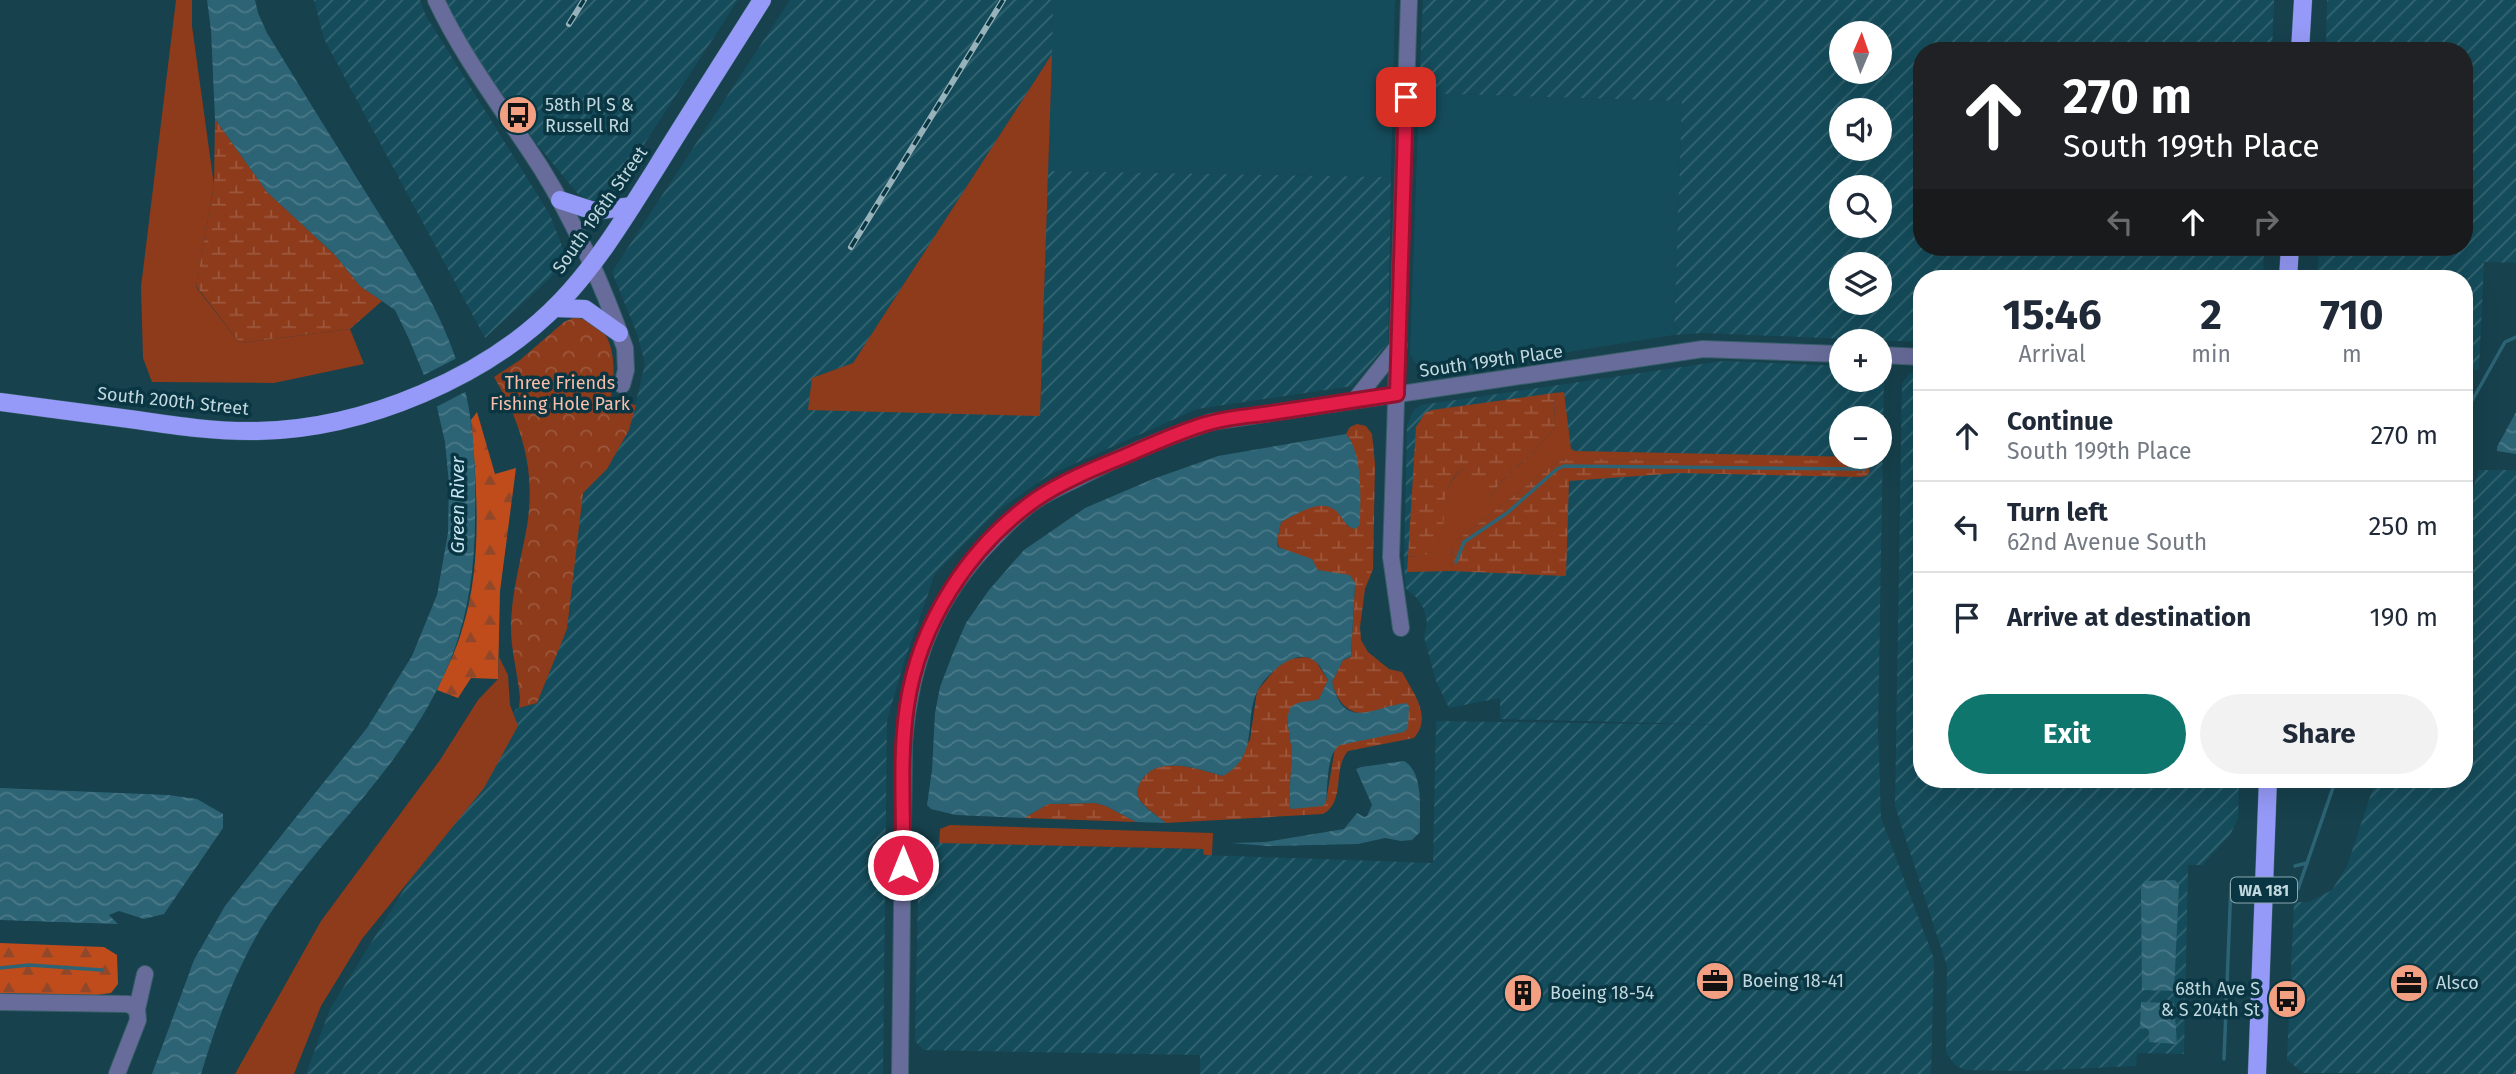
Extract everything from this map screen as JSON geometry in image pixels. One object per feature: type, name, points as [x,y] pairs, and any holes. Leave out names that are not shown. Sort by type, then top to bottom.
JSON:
[{"type":"main road","name":"South 196th Street","points":[[342,419],[406,401],[437,387],[492,355],[554,308],[590,264],[632,205],[762,0]]},
{"type":"main road","points":[[2301,42],[2303,0]]},
{"type":"main road","points":[[560,200],[594,211],[632,205]]},
{"type":"main road","points":[[554,308],[585,309],[619,333]]},
{"type":"main road","name":"South 200th Street","points":[[0,402],[220,430],[258,431],[302,427],[342,419]]},
{"type":"main road","name":"WA 181","points":[[2257,1074],[2268,788]]},
{"type":"street","points":[[436,0],[458,40],[560,200],[619,333],[626,358],[622,385]]},
{"type":"street","points":[[1401,628],[1391,556],[1409,0]]},
{"type":"street","points":[[1355,400],[1399,345]]},
{"type":"street","name":"South 199th Place","points":[[900,1074],[904,743],[907,706],[916,666],[931,625],[951,589],[972,560],[1011,520],[1037,499],[1099,467],[1211,422],[1703,349],[1829,354]]},
{"type":"street","points":[[1892,356],[1913,357]]},
{"type":"street","points":[[117,1074],[138,1020],[137,1009],[145,974]]},
{"type":"street","points":[[0,1002],[128,1004],[137,1009]]},
{"type":"shaded area","points":[[314,0],[420,0],[426,16],[550,215],[565,254],[562,263],[552,276],[485,338],[324,39]]},
{"type":"shaded area","points":[[444,0],[738,0],[613,192],[599,201],[578,194],[536,143],[451,18]]},
{"type":"shaded area","points":[[790,0],[1053,0],[1052,54],[853,363],[813,378],[1040,416],[1048,171],[1391,177],[1388,343],[1352,386],[1197,409],[1049,475],[997,511],[935,574],[887,720],[883,1074],[306,1074],[330,1009],[516,709],[537,703],[567,629],[582,493],[607,469],[629,430],[645,364],[638,336],[612,272]]},
{"type":"shaded area","points":[[1053,0],[1395,0],[1391,177],[1048,171]]},
{"type":"shaded area","points":[[1423,0],[2274,0],[2272,42],[1913,42],[1913,256],[2264,256],[2263,270],[1913,270],[1913,342],[1892,341],[1892,329],[1829,329],[1829,338],[1703,333],[1674,335],[1682,101],[1419,93]]},
{"type":"shaded area","points":[[2327,0],[2516,0],[2516,263],[2484,262],[2479,370],[2473,370],[2473,270],[2318,270],[2318,256],[2473,256],[2473,42],[2326,42]]},
{"type":"shaded area","points":[[1419,93],[1682,101],[1674,335],[1432,374],[1417,366],[1410,354]]},
{"type":"shaded area","points":[[1723,361],[1829,365],[1829,392],[1884,392],[1884,406],[1829,406],[1829,469],[1882,469],[1878,728],[1881,818],[1934,959],[1931,1074],[1200,1074],[1200,1055],[924,1050],[915,1041],[919,842],[1204,849],[1204,855],[1433,863],[1436,721],[1733,725],[1500,719],[1500,698],[1449,708],[1436,681],[1424,637],[1427,623],[1424,609],[1417,598],[1406,589],[1404,566],[1407,425],[1413,411],[1421,405]]},
{"type":"shaded area","points":[[1913,372],[1913,788],[2239,788],[2238,818],[2230,835],[2202,865],[2188,865],[2184,1054],[2137,1053],[2136,1066],[2026,1071],[1965,1070],[1955,1065],[1946,1053],[1947,966],[1895,806],[1902,383]]},
{"type":"shaded area","points":[[2479,470],[2516,470],[2516,1074],[2304,1073],[2287,1060],[2294,902],[2309,902],[2332,890],[2347,866],[2373,788],[2473,788],[2473,488]]},
{"type":"green space","points":[[176,0],[192,0],[192,26],[214,185],[196,287],[240,343],[350,329],[364,364],[274,383],[152,382],[143,358],[141,287]]},
{"type":"green space","points":[[1052,54],[1040,416],[808,410],[812,378],[853,363]]},
{"type":"green space","points":[[215,119],[267,192],[335,255],[360,286],[382,301],[350,329],[240,343],[196,286],[214,185]]},
{"type":"green space","name":"Three Friends Fishing Hole Park","points":[[573,318],[588,320],[606,336],[611,348],[614,375],[610,401],[636,405],[629,430],[607,469],[583,493],[567,629],[537,703],[519,708],[511,615],[527,526],[530,486],[519,430],[494,377],[520,360],[564,322]]},
{"type":"green space","points":[[1564,392],[1571,449],[1575,451],[1829,456],[1829,461],[1558,461],[1456,541],[1451,571],[1407,572],[1408,557],[1424,555],[1438,545],[1446,492],[1461,469],[1465,470],[1488,499],[1512,468],[1526,461],[1555,427],[1554,393]]},
{"type":"green space","points":[[1554,393],[1555,427],[1526,461],[1512,468],[1488,499],[1478,490],[1465,470],[1461,469],[1446,493],[1443,528],[1438,545],[1425,555],[1408,557],[1416,427],[1425,413]]},
{"type":"green space","points":[[477,412],[495,474],[516,468],[500,591],[498,679],[471,678],[458,698],[437,690],[460,638],[473,579],[477,525],[471,420]]},
{"type":"green space","points":[[1357,424],[1366,426],[1372,434],[1375,464],[1373,569],[1365,589],[1361,640],[1368,652],[1389,669],[1402,672],[1419,705],[1422,722],[1419,730],[1414,738],[1348,751],[1343,758],[1334,802],[1323,814],[1166,823],[1140,801],[1137,793],[1141,781],[1148,773],[1167,766],[1190,767],[1223,776],[1250,740],[1257,691],[1277,667],[1288,659],[1306,657],[1315,660],[1328,680],[1319,699],[1310,702],[1287,719],[1292,751],[1291,809],[1326,802],[1335,748],[1391,704],[1371,713],[1354,712],[1341,701],[1332,682],[1343,660],[1351,657],[1355,583],[1318,570],[1279,547],[1277,540],[1281,522],[1315,506],[1335,509],[1349,527],[1351,441],[1346,434],[1350,427]]},
{"type":"green space","points":[[1829,460],[1829,469],[1869,469],[1870,472],[1860,477],[1679,473],[1569,481],[1566,576],[1451,571],[1453,546],[1456,541],[1558,461]]},
{"type":"green space","points":[[499,657],[508,675],[510,705],[518,726],[484,788],[362,939],[321,1006],[294,1074],[235,1074],[321,921],[440,760],[478,700],[498,679]]},
{"type":"green space","points":[[1095,803],[1136,822],[1024,818],[1048,804]]},
{"type":"green space","points":[[950,825],[1213,833],[1212,855],[1204,855],[1203,849],[939,843],[940,829]]},
{"type":"green space","points":[[0,943],[104,947],[117,955],[118,984],[111,993],[96,995],[0,993]]},
{"type":"water","name":"Green River","points":[[207,0],[255,0],[267,33],[431,301],[453,350],[466,393],[474,447],[474,556],[464,619],[455,648],[429,704],[392,761],[294,880],[267,918],[233,983],[201,1074],[152,1074],[194,960],[225,906],[367,728],[412,656],[437,595],[448,533],[449,484],[445,442],[437,407],[409,339],[395,310],[360,286],[335,255],[267,192],[215,119]]},
{"type":"water","points":[[2516,412],[2516,454],[2497,451],[2497,447]]},
{"type":"water","points":[[1346,434],[1352,443],[1358,465],[1360,525],[1355,529],[1350,527],[1339,514],[1326,506],[1310,508],[1281,522],[1278,547],[1312,559],[1318,570],[1350,575],[1355,583],[1351,656],[1343,660],[1332,682],[1337,697],[1344,707],[1361,713],[1406,703],[1409,706],[1408,728],[1404,732],[1340,745],[1335,749],[1330,763],[1326,802],[1323,806],[1291,809],[1289,805],[1292,751],[1287,719],[1290,708],[1301,702],[1319,699],[1328,680],[1316,662],[1308,657],[1291,659],[1282,664],[1260,687],[1253,705],[1246,749],[1234,768],[1223,776],[1191,767],[1168,766],[1148,773],[1141,781],[1137,791],[1140,801],[1166,823],[1136,822],[1095,803],[1048,804],[1024,818],[956,815],[931,809],[927,805],[935,713],[940,687],[966,623],[989,590],[1024,550],[1085,508],[1153,479],[1218,456]]},
{"type":"water","points":[[1404,761],[1415,774],[1420,794],[1420,832],[1412,840],[1385,838],[1358,844],[1268,846],[1231,843],[1266,842],[1344,829],[1357,813],[1367,816],[1372,805],[1356,769]]},
{"type":"water","points":[[0,788],[168,795],[197,799],[223,814],[223,828],[164,914],[144,919],[119,911],[109,915],[118,924],[0,920]]},
{"type":"water","points":[[2175,880],[2179,885],[2174,991],[2142,990],[2141,887],[2145,881]]},
{"type":"water","points":[[2141,1002],[2174,1003],[2177,1044],[2149,1042],[2149,1031],[2146,1028],[2140,1029]]},
{"type":"pier","points":[[459,357],[469,390],[434,408],[422,376]]},
{"type":"waterway","points":[[2473,399],[2505,342],[2516,337]]},
{"type":"waterway","points":[[1456,562],[1464,542],[1507,513],[1557,469],[1564,466],[1829,469]]},
{"type":"waterway","points":[[2298,889],[2333,788]]},
{"type":"waterway","points":[[2295,866],[2307,863]]},
{"type":"waterway","points":[[2224,1059],[2231,884]]},
{"type":"waterway","points":[[0,968],[29,965],[102,970]]},
{"type":"railway","points":[[569,24],[584,0]]},
{"type":"railway","points":[[851,247],[1003,0]]},
{"type":"place","name":"58th Pl S & Russell Rd","points":[[518,115]]},
{"type":"place","name":"Boeing 18-41","points":[[1715,981]]},
{"type":"place","name":"Alsco","points":[[2409,983]]},
{"type":"place","name":"Boeing 18-54","points":[[1523,993]]},
{"type":"place","name":"68th Ave S & S 204th St","points":[[2287,999]]},
{"type":"route","points":[[903,865],[904,743],[907,706],[916,666],[931,625],[951,589],[972,560],[1011,520],[1037,499],[1099,467],[1211,422],[1397,394],[1406,97]]}]
